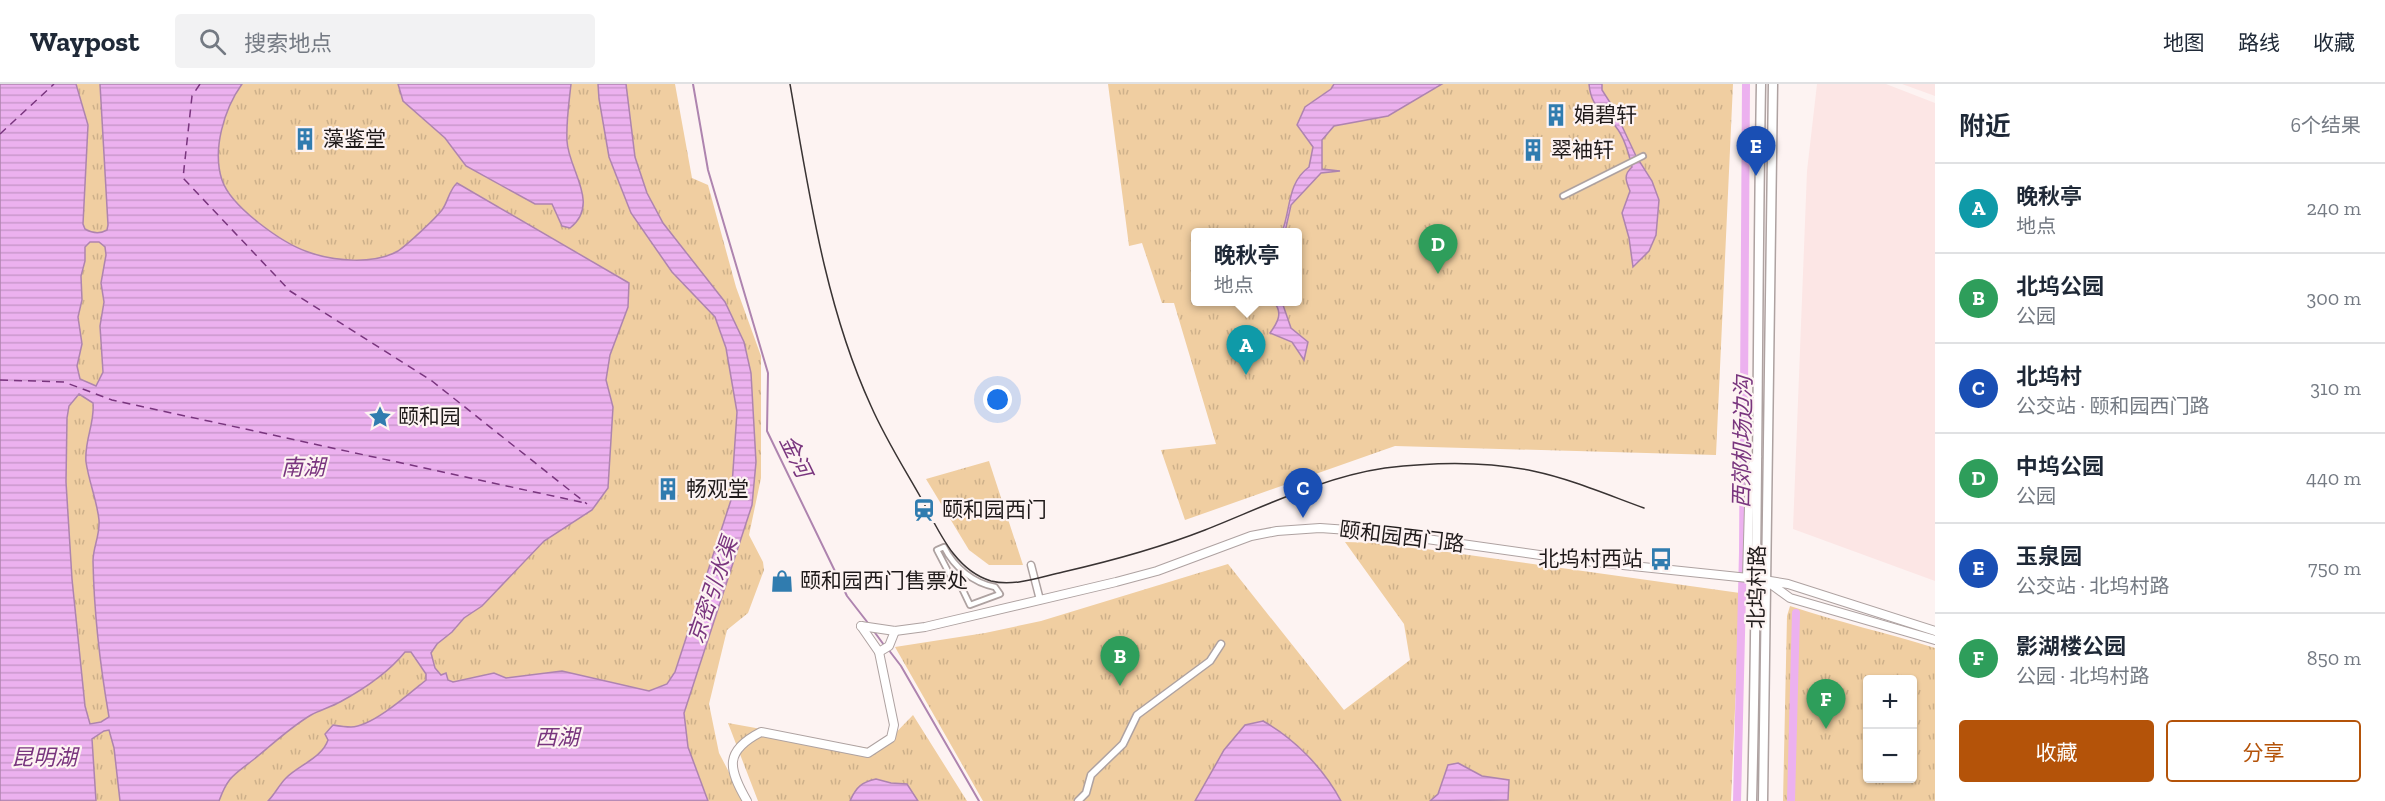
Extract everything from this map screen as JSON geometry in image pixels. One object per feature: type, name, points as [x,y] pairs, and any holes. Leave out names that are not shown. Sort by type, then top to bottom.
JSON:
[{"type":"main road","name":"北坞村路","points":[[1752,801],[1758,579],[1761,84]]},
{"type":"main road","name":"北坞村路","points":[[1763,801],[1773,84]]},
{"type":"main road","points":[[1750,470],[1757,457]]},
{"type":"street","points":[[1563,196],[1643,156]]},
{"type":"street","name":"北坞村路","points":[[1747,578],[1750,470]]},
{"type":"street","name":"颐和园西门路","points":[[884,650],[861,626],[894,631],[925,627],[1157,571],[1251,536],[1277,531],[1320,528],[1377,531],[1565,559],[1788,584],[1935,631]]},
{"type":"street","points":[[944,547],[951,559],[965,573],[980,583],[995,587],[1000,594],[970,605],[959,582],[950,575],[937,550],[944,547]]},
{"type":"street","points":[[1031,565],[1040,600]]},
{"type":"street","points":[[1767,581],[1790,598],[1935,640]]},
{"type":"street","points":[[747,801],[732,768],[736,749],[746,740],[761,732],[868,753],[891,738],[894,725],[884,650],[894,631]]},
{"type":"street","points":[[1078,801],[1086,793],[1091,775],[1123,744],[1137,715],[1210,661],[1221,644]]},
{"type":"shaded area","points":[[1817,84],[1886,84],[1935,103],[1935,581],[1793,529],[1807,171]]},
{"type":"shaded area","points":[[1902,84],[1935,84],[1935,96]]},
{"type":"green space","name":"颐和园","points":[[0,84],[675,84],[692,178],[708,185],[736,287],[761,356],[761,478],[749,535],[763,562],[764,570],[748,613],[727,630],[709,704],[719,753],[744,801],[0,801]]},
{"type":"green space","points":[[1108,84],[1733,84],[1716,455],[1395,446],[1185,520],[1161,450],[1216,444],[1174,303],[1162,303],[1142,243],[1129,246]]},
{"type":"green space","points":[[989,461],[1023,565],[989,565],[969,550],[926,479]]},
{"type":"green space","points":[[1345,542],[1383,543],[1740,593],[1731,801],[983,801],[895,647],[985,633],[1041,621],[1228,564],[1344,710],[1410,660],[1404,624]]},
{"type":"green space","points":[[1790,606],[1935,648],[1935,801],[1783,801],[1787,616]]},
{"type":"green space","points":[[913,715],[967,801],[758,801],[728,723],[879,750]]},
{"type":"water","name":"南湖","points":[[0,84],[76,84],[88,125],[83,224],[85,229],[90,231],[107,230],[108,225],[100,84],[242,84],[225,117],[219,143],[218,156],[222,180],[227,190],[246,212],[285,241],[308,252],[341,259],[366,260],[388,255],[398,251],[421,232],[444,207],[457,183],[629,283],[628,307],[610,355],[606,380],[613,407],[608,488],[592,510],[544,541],[482,606],[464,618],[437,644],[431,653],[435,668],[441,675],[446,673],[448,680],[453,682],[494,673],[506,678],[562,671],[649,691],[667,684],[675,672],[731,500],[737,412],[726,348],[715,317],[672,272],[631,213],[609,157],[598,84],[626,84],[635,157],[647,193],[663,223],[725,302],[744,342],[751,373],[756,462],[752,505],[684,713],[688,747],[708,801],[268,801],[291,773],[321,752],[328,740],[325,734],[333,725],[360,726],[380,716],[426,680],[426,674],[411,652],[405,652],[391,667],[367,686],[311,715],[288,731],[232,777],[225,786],[219,801],[120,801],[114,748],[109,730],[92,739],[96,801],[0,801]],"holes":[[[90,242],[99,242],[105,247],[106,255],[101,283],[104,302],[100,326],[103,372],[96,386],[80,379],[77,366],[82,344],[78,317],[82,300],[81,276],[85,261],[85,247]],[[79,394],[93,403],[86,462],[99,520],[93,556],[94,580],[98,639],[109,717],[101,722],[90,724],[85,706],[72,579],[66,482],[67,418],[69,406]]]},
{"type":"water","points":[[398,84],[571,84],[567,141],[583,197],[583,208],[579,219],[570,228],[562,226],[552,204],[535,204],[466,166],[445,138],[403,101]]},
{"type":"water","points":[[1334,84],[1442,84],[1388,116],[1334,126],[1322,140],[1322,169],[1340,171],[1321,173],[1291,205],[1286,228],[1283,228],[1293,189],[1302,173],[1309,167],[1313,147],[1297,125],[1305,107],[1331,89]]},
{"type":"water","points":[[1589,84],[1602,84],[1602,90],[1613,107],[1636,156],[1652,181],[1659,200],[1656,235],[1649,251],[1633,267],[1629,238],[1622,213],[1630,191],[1626,175],[1632,167],[1621,136],[1595,104]]},
{"type":"water","points":[[1277,306],[1283,306],[1291,328],[1308,342],[1304,360],[1292,342],[1270,333],[1278,318]]},
{"type":"water","points":[[1263,721],[1275,728],[1308,756],[1341,801],[1195,801],[1224,750],[1245,725]]},
{"type":"water","points":[[1458,763],[1482,776],[1509,780],[1508,800],[1430,801],[1438,794],[1448,765]]},
{"type":"water","points":[[876,779],[907,784],[918,801],[850,801],[860,786]]},
{"type":"waterway","name":"金河","points":[[693,84],[708,170],[768,373],[767,431],[847,596],[868,623]]},
{"type":"waterway","name":"西郊机场边沟","points":[[1737,801],[1743,552],[1746,84]]},
{"type":"waterway","points":[[1791,801],[1796,613]]},
{"type":"waterway","name":"金河","points":[[873,630],[884,645]]},
{"type":"waterway","name":"金河","points":[[888,649],[901,666],[979,801]]},
{"type":"ferry route","points":[[0,134],[54,84]]},
{"type":"ferry route","points":[[200,84],[192,96],[183,178],[290,291],[432,381],[587,504]]},
{"type":"ferry route","points":[[0,380],[64,382],[112,400],[585,503]]},
{"type":"tram line","points":[[790,84],[820,248],[830,289],[855,368],[882,430],[948,547],[967,568],[978,576],[991,581],[1009,583],[1036,579],[1099,563],[1188,537],[1339,478],[1403,466],[1497,465],[1533,471],[1561,478],[1644,508]]},
{"type":"place","name":"娟碧轩","points":[[1556,115]]},
{"type":"place","name":"藻鉴堂","points":[[305,139]]},
{"type":"place","name":"翠袖轩","points":[[1533,150]]},
{"type":"place","name":"玉泉园","points":[[1756,176]]},
{"type":"place","name":"中坞公园","points":[[1438,274]]},
{"type":"place","name":"晚秋亭","points":[[1246,375]]},
{"type":"place","name":"颐和园","points":[[380,417]]},
{"type":"place","name":"畅观堂","points":[[668,489]]},
{"type":"place","name":"颐和园西门","points":[[924,510]]},
{"type":"place","name":"北坞村","points":[[1303,518]]},
{"type":"place","name":"北坞村西站","points":[[1661,559]]},
{"type":"place","name":"颐和园西门售票处","points":[[782,581]]},
{"type":"place","name":"北坞公园","points":[[1120,686]]},
{"type":"place","name":"影湖楼公园","points":[[1826,729]]},
{"type":"water label","name":"京密引水渠","points":[[712,590]]},
{"type":"water label","name":"西湖","points":[[557,737]]},
{"type":"water label","name":"昆明湖","points":[[44,757]]}]
